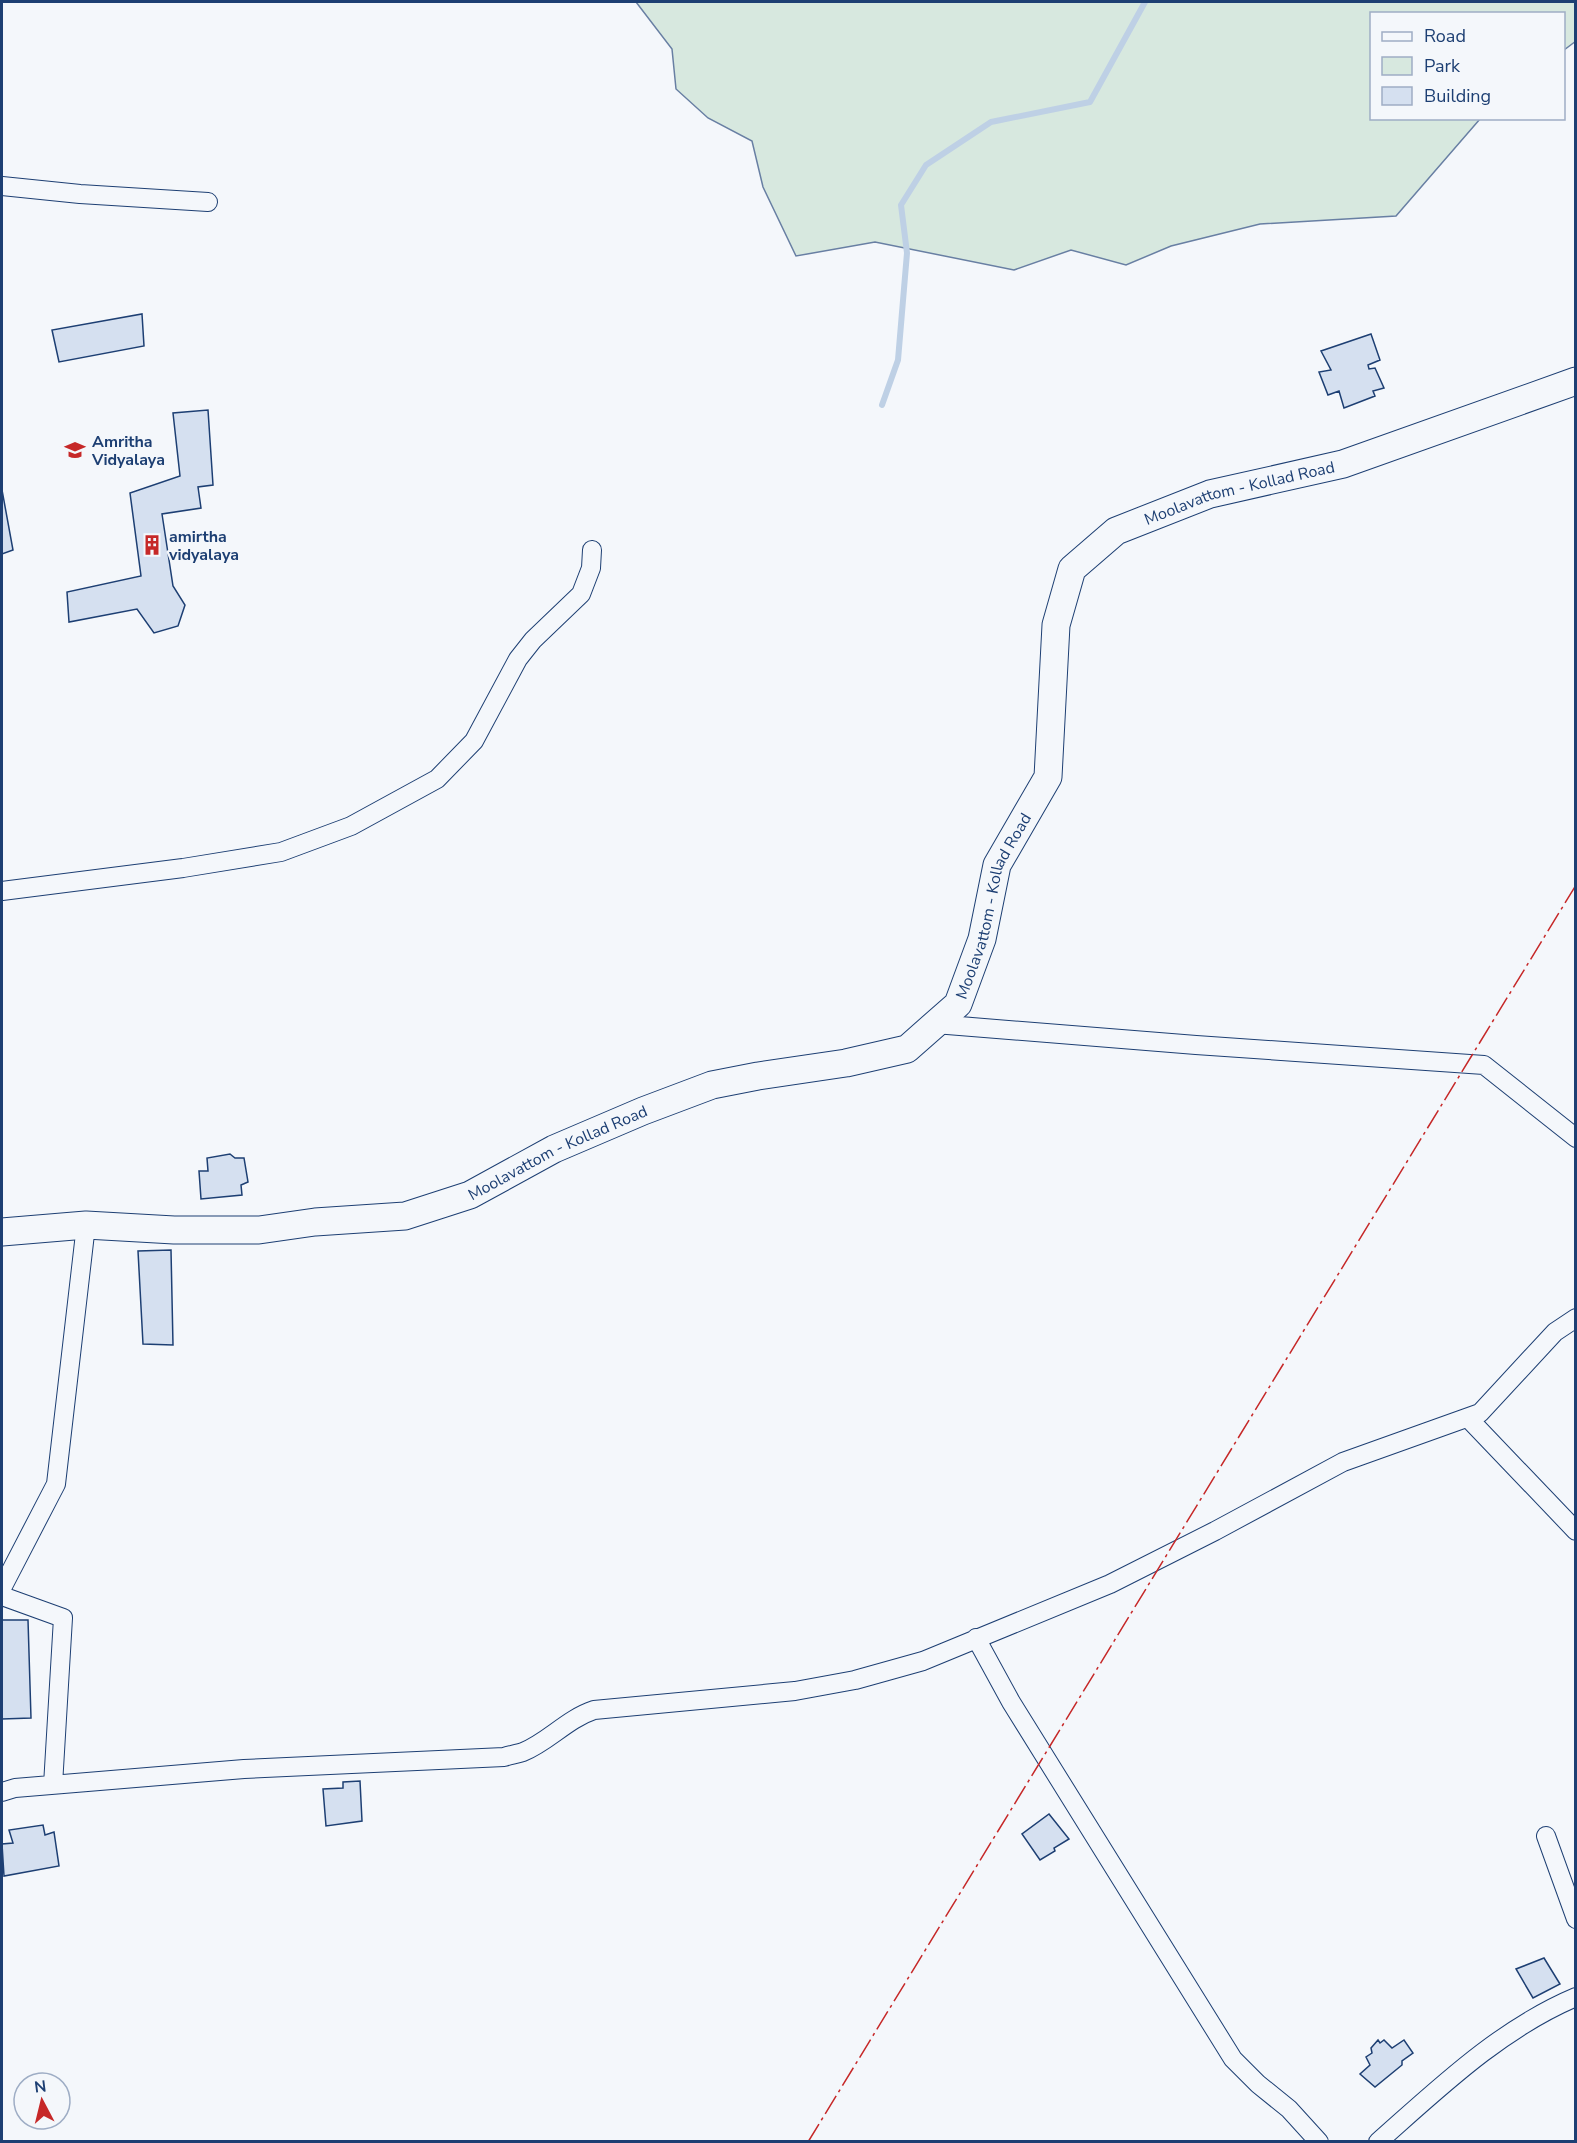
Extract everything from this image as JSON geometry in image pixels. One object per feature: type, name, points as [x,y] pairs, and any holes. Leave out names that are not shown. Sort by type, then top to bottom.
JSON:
[{"type":"main road","name":"Moolavattom - Kollad Road","points":[[2,1232],[86,1225],[174,1230],[259,1230],[315,1222],[405,1216],[470,1195],[555,1149],[642,1111],[712,1085],[846,1063],[907,1049],[958,1004],[982,939],[997,865],[1048,777],[1056,625],[1072,569],[1116,531],[1210,494],[1343,464],[1575,381]]},
{"type":"street","points":[[2,186],[90,195],[208,202]]},
{"type":"street","points":[[2,891],[183,868],[281,852],[351,826],[437,779],[474,741],[518,659],[548,625],[581,594],[591,568],[592,550]]},
{"type":"street","points":[[935,1024],[1484,1065],[1575,1138]]},
{"type":"street","points":[[2,1588],[57,1484],[86,1225]]},
{"type":"street","points":[[2,1792],[15,1788],[244,1769],[504,1757],[532,1748],[573,1719],[594,1710],[795,1691],[855,1680],[923,1660],[1110,1584],[1343,1462],[1480,1413],[1555,1332],[1575,1318]]},
{"type":"street","points":[[1468,1418],[1575,1531]]},
{"type":"street","points":[[2,1596],[63,1618],[53,1785]]},
{"type":"street","points":[[976,1638],[1011,1702],[1233,2059],[1258,2084],[1289,2109],[1319,2142]]},
{"type":"street","points":[[1546,1836],[1575,1919]]},
{"type":"street","points":[[1378,2142],[1464,2067],[1499,2041],[1550,2009],[1575,1997]]},
{"type":"green space","points":[[636,2],[1575,2],[1576,41],[1565,49],[1565,12],[1370,12],[1370,120],[1479,120],[1396,216],[1260,224],[1171,246],[1126,265],[1071,250],[1014,270],[875,242],[796,256],[763,187],[752,141],[708,118],[676,89],[672,49]]},
{"type":"building","points":[[142,314],[144,346],[59,362],[52,330]]},
{"type":"building","points":[[1371,334],[1380,360],[1368,365],[1369,369],[1375,368],[1384,388],[1373,391],[1375,396],[1344,408],[1339,391],[1328,395],[1319,372],[1331,370],[1321,351]]},
{"type":"building","name":"amirtha vidyalaya","points":[[208,410],[213,485],[198,487],[201,508],[162,514],[173,586],[185,605],[178,626],[154,633],[137,609],[69,622],[67,592],[141,576],[130,493],[180,476],[173,413]]},
{"type":"building","points":[[2,490],[13,550],[2,554]]},
{"type":"building","points":[[230,1154],[235,1158],[244,1158],[248,1182],[241,1185],[242,1195],[201,1199],[199,1171],[208,1171],[207,1158]]},
{"type":"building","points":[[171,1250],[173,1345],[143,1344],[138,1251]]},
{"type":"building","points":[[2,1620],[28,1620],[31,1718],[2,1719]]},
{"type":"building","points":[[360,1781],[362,1821],[326,1826],[323,1789],[343,1788],[343,1782]]},
{"type":"building","points":[[1049,1814],[1069,1839],[1040,1860],[1022,1834]]},
{"type":"building","points":[[43,1825],[45,1835],[54,1832],[59,1866],[4,1876],[2,1844],[13,1843],[9,1830]]},
{"type":"building","points":[[1544,1958],[1560,1984],[1533,1998],[1516,1969]]},
{"type":"building","points":[[1378,2040],[1380,2043],[1384,2040],[1392,2048],[1404,2040],[1413,2053],[1375,2087],[1360,2074],[1370,2065],[1366,2057],[1372,2053],[1371,2048]]},
{"type":"waterway","points":[[882,405],[898,360],[907,253],[901,205],[926,165],[991,122],[1090,102],[1145,2]]},
{"type":"power","points":[[808,2142],[1576,885]]},
{"type":"place","name":"Amritha Vidyalaya","points":[[75,450]]},
{"type":"place","name":"amirtha vidyalaya","points":[[152,545]]}]
